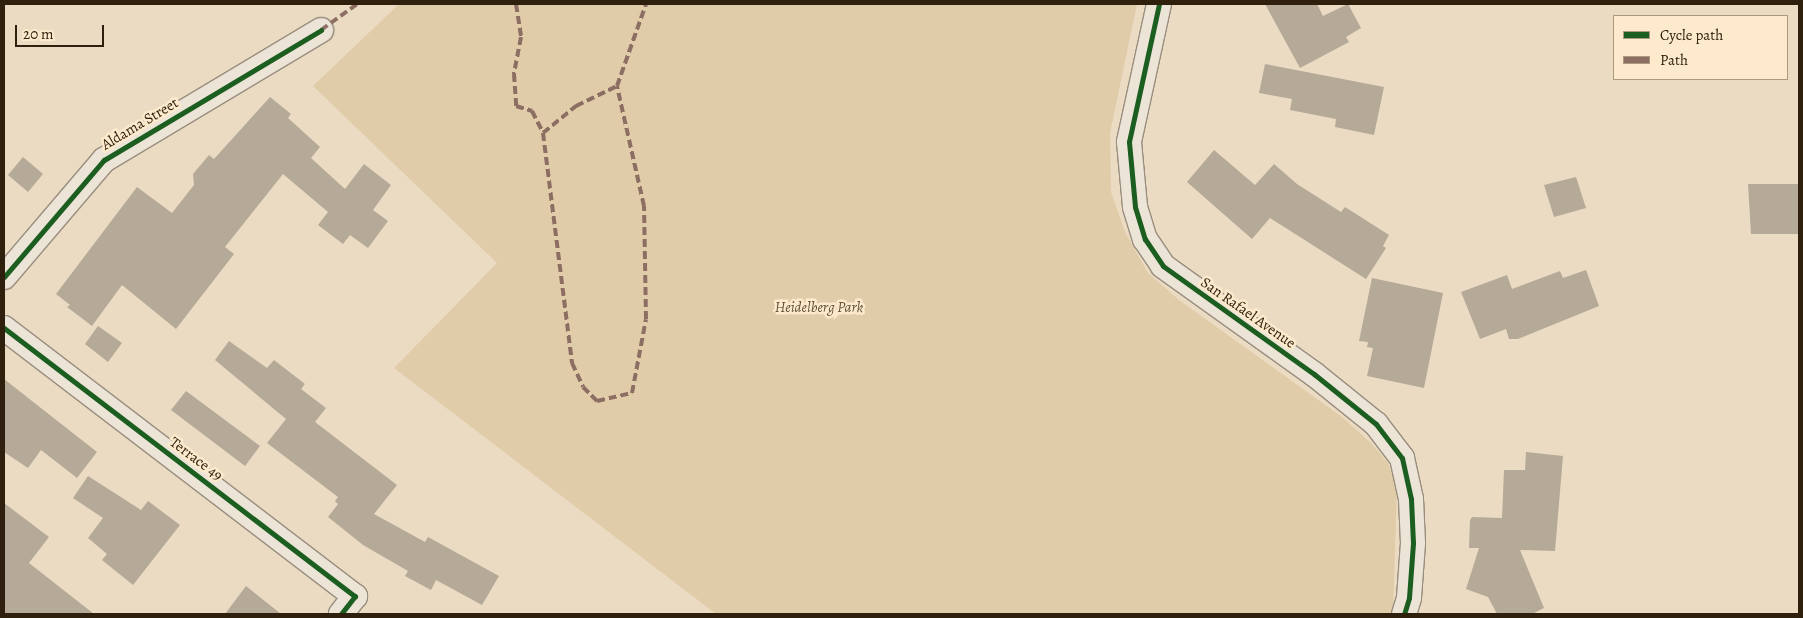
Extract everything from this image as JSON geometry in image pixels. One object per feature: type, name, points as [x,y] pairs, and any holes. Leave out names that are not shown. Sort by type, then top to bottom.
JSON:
[{"type":"street","name":"San Rafael Avenue","points":[[1159,4],[1129,142],[1135,207],[1144,239],[1163,266],[1314,374],[1376,424],[1402,458],[1411,499],[1413,543],[1409,598],[1404,614]]},
{"type":"street","name":"Aldama Street","points":[[4,277],[104,160],[321,30]]},
{"type":"street","name":"Terrace 49","points":[[4,328],[355,596],[341,614]]},
{"type":"green space","name":"Heidelberg Park","points":[[399,4],[1137,4],[1110,133],[1111,192],[1125,232],[1148,273],[1179,300],[1342,417],[1371,443],[1388,463],[1397,489],[1393,614],[716,614],[394,368],[497,263],[313,86]]},
{"type":"building","points":[[1265,4],[1317,4],[1323,16],[1348,4],[1361,28],[1346,37],[1349,42],[1300,68]]},
{"type":"building","points":[[1265,64],[1384,87],[1374,135],[1335,127],[1336,119],[1290,110],[1292,99],[1259,93]]},
{"type":"building","points":[[270,97],[291,114],[288,118],[320,147],[311,158],[345,189],[364,164],[391,185],[373,210],[388,221],[368,248],[350,235],[343,244],[318,225],[328,212],[283,174],[225,247],[234,254],[176,329],[122,285],[92,326],[67,307],[70,305],[56,294],[137,187],[172,213],[194,185],[193,174],[209,155],[214,159]]},
{"type":"building","points":[[1214,150],[1255,185],[1274,164],[1297,184],[1341,212],[1345,207],[1389,235],[1383,246],[1386,248],[1366,279],[1270,218],[1252,239],[1187,182]]},
{"type":"building","points":[[23,157],[43,174],[28,192],[8,175]]},
{"type":"building","points":[[1576,177],[1586,208],[1554,217],[1544,185]]},
{"type":"building","points":[[1748,184],[1799,184],[1799,234],[1751,234]]},
{"type":"building","points":[[1586,270],[1599,306],[1518,339],[1509,339],[1506,329],[1480,339],[1461,292],[1507,275],[1512,289],[1560,271],[1563,278]]},
{"type":"building","points":[[1372,278],[1443,293],[1424,388],[1367,376],[1373,348],[1367,347],[1368,342],[1359,341]]},
{"type":"building","points":[[98,326],[122,343],[108,362],[85,344]]},
{"type":"building","points":[[229,341],[267,368],[274,360],[305,384],[301,389],[326,408],[315,422],[397,485],[374,514],[425,542],[428,537],[499,576],[482,605],[436,580],[431,590],[405,576],[408,571],[363,545],[328,517],[338,504],[335,501],[338,497],[267,443],[286,419],[215,360]]},
{"type":"building","points":[[4,379],[97,452],[77,478],[41,450],[28,468],[4,452]]},
{"type":"building","points":[[186,391],[260,446],[245,466],[171,410]]},
{"type":"building","points":[[1526,452],[1563,456],[1555,551],[1520,550],[1544,608],[1532,614],[1497,614],[1488,597],[1466,589],[1479,548],[1469,548],[1470,520],[1472,517],[1502,518],[1504,470],[1525,470]]},
{"type":"building","points":[[88,476],[141,510],[148,501],[180,525],[133,585],[102,560],[107,554],[88,538],[103,518],[73,498]]},
{"type":"building","points":[[4,503],[49,537],[29,563],[94,614],[4,614]]},
{"type":"building","points":[[246,586],[281,614],[225,614]]},
{"type":"marked path","points":[[321,30],[357,4]]},
{"type":"marked path","points":[[516,4],[521,37],[514,74],[516,106],[532,111],[543,133],[572,363],[583,387],[597,401],[632,393],[646,319],[644,206],[617,86],[646,4]]},
{"type":"marked path","points":[[543,133],[576,106],[617,86]]},
{"type":"cycle path","points":[[1159,4],[1129,142],[1135,207],[1145,239],[1163,266],[1314,374],[1376,424],[1402,458],[1411,499],[1413,543],[1409,598],[1404,614]]},
{"type":"cycle path","points":[[4,277],[104,160],[321,30]]},
{"type":"cycle path","points":[[4,328],[355,596],[341,614]]}]
